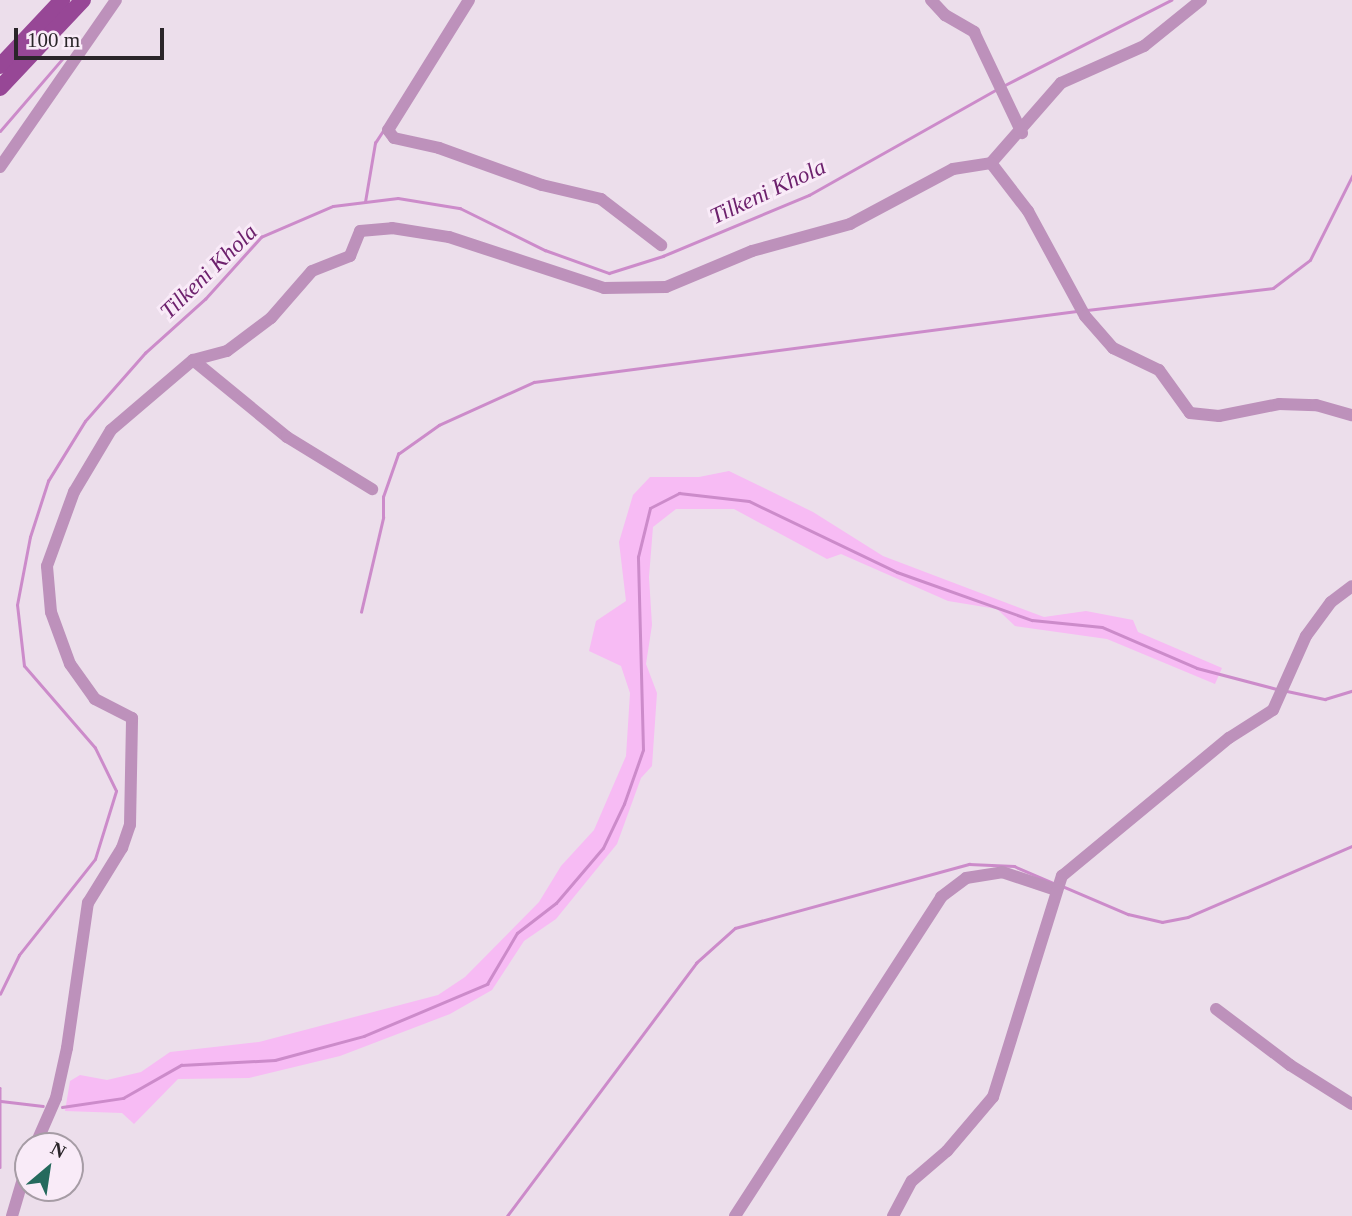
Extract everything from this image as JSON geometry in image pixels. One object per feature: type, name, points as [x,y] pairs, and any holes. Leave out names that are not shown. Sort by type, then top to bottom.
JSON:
[{"type":"main road","points":[[0,66],[62,0]]},
{"type":"main road","points":[[0,88],[83,0]]},
{"type":"street","points":[[0,167],[116,0]]},
{"type":"street","points":[[470,0],[388,130],[394,138],[439,148],[542,185],[601,199],[662,245]]},
{"type":"street","points":[[931,0],[945,15],[974,32],[989,58],[1022,133]]},
{"type":"street","points":[[41,1132],[56,1098],[67,1048],[88,903],[122,848],[130,825],[134,765],[132,718],[95,699],[70,664],[51,612],[47,566],[75,492],[111,430],[193,360],[227,351],[271,318],[312,271],[350,256],[360,231],[392,228],[449,237],[604,288],[666,287],[752,251],[850,224],[953,169],[991,163],[1022,133],[1025,121],[1061,83],[1144,46],[1201,0]]},
{"type":"street","points":[[991,163],[1028,211],[1082,311],[1113,348],[1159,370],[1190,413],[1219,416],[1279,404],[1317,405],[1352,415]]},
{"type":"street","points":[[193,360],[287,437],[372,489]]},
{"type":"street","points":[[893,1216],[912,1181],[947,1152],[993,1097],[1062,876],[1229,738],[1273,710],[1281,700],[1306,636],[1331,602],[1352,586]]},
{"type":"street","points":[[735,1216],[941,897],[966,878],[1002,872],[1056,890]]},
{"type":"street","points":[[1216,1009],[1290,1065],[1352,1104]]},
{"type":"shaded area","points":[[729,471],[813,512],[883,556],[1044,617],[1086,611],[1133,620],[1138,632],[1222,668],[1215,684],[1107,639],[1015,626],[997,609],[948,601],[841,554],[827,559],[734,509],[676,509],[653,527],[649,577],[652,625],[646,664],[657,693],[652,766],[641,778],[617,844],[556,919],[524,941],[492,990],[450,1014],[340,1056],[249,1078],[178,1079],[134,1124],[122,1113],[65,1111],[70,1081],[80,1075],[107,1080],[141,1072],[170,1052],[259,1042],[438,995],[465,977],[539,902],[561,866],[594,830],[626,756],[630,693],[621,666],[589,651],[596,621],[626,601],[619,542],[633,495],[650,477],[699,477]]},
{"type":"waterway","name":"Tilkeni Khola","points":[[1003,86],[1171,0]]},
{"type":"waterway","points":[[0,131],[63,58]]},
{"type":"waterway","name":"Tilkeni Khola","points":[[0,994],[19,955],[95,859],[116,791],[95,748],[24,666],[17,605],[30,537],[48,481],[85,421],[145,353],[205,299],[261,237],[333,206],[398,198],[460,208],[545,250],[609,273],[663,256],[809,195],[997,89]]},
{"type":"waterway","points":[[365,202],[375,143],[384,129]]},
{"type":"waterway","points":[[1087,310],[1273,288],[1310,260],[1352,176]]},
{"type":"waterway","points":[[361,612],[383,518],[383,497],[398,454],[439,425],[534,382],[1076,311]]},
{"type":"waterway","points":[[62,1107],[123,1098],[181,1065],[275,1060],[364,1036],[487,984],[517,933],[556,903],[603,848],[624,804],[643,750],[638,557],[650,508],[679,493],[749,501],[897,572],[1032,620],[1102,627],[1197,668],[1277,689]]},
{"type":"waterway","points":[[1287,691],[1325,699],[1352,691]]},
{"type":"waterway","points":[[1062,886],[1128,914],[1162,922],[1188,917],[1352,846]]},
{"type":"waterway","points":[[507,1216],[696,963],[735,928],[969,864],[1014,866],[1056,884]]},
{"type":"waterway","name":"Tilkeni Khola","points":[[0,1088],[0,1167]]},
{"type":"waterway","points":[[1,1101],[43,1106]]}]
